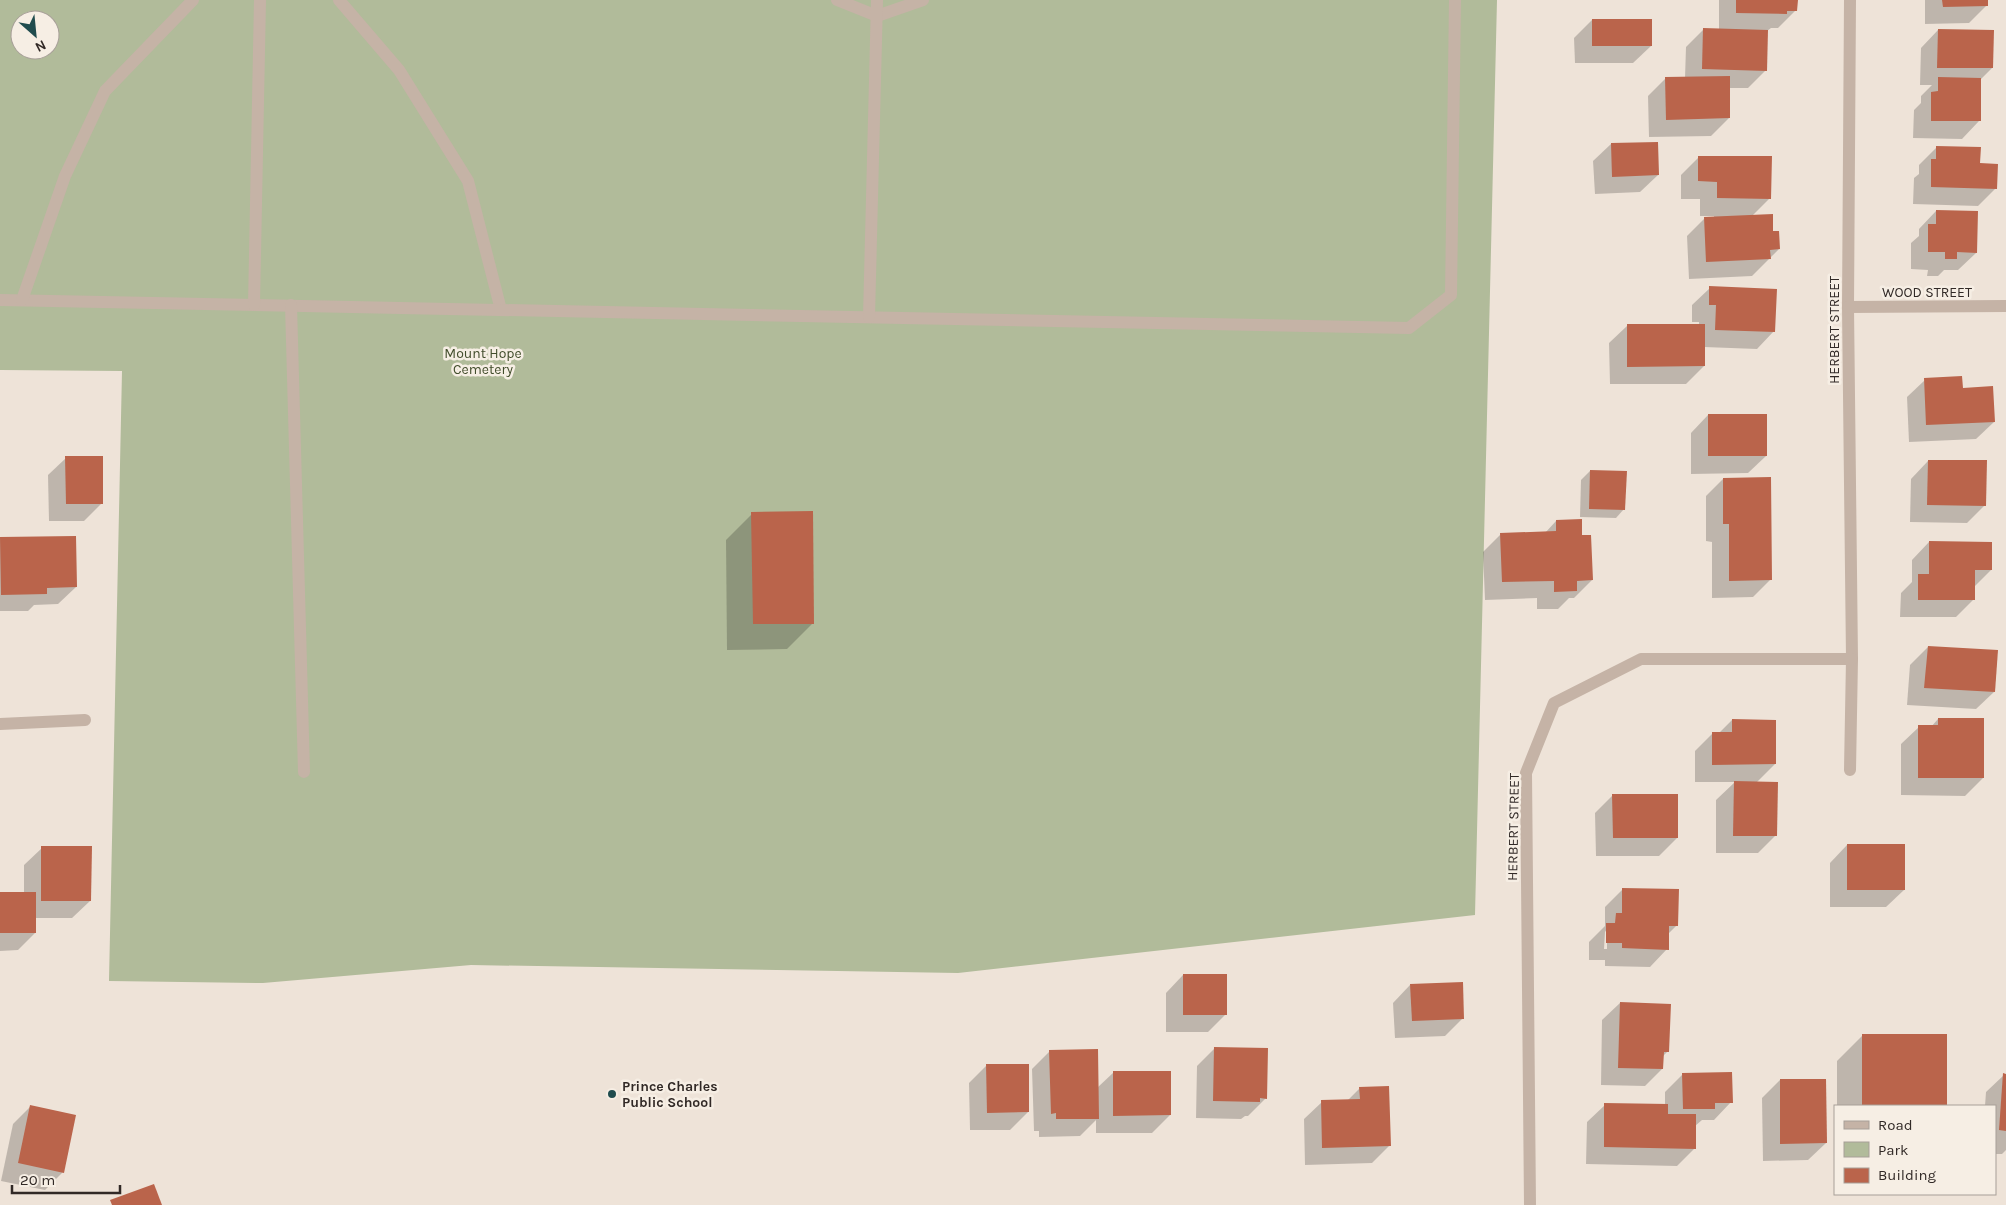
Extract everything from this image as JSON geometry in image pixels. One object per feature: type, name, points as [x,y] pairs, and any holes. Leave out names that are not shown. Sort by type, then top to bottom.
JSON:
[{"type":"street","points":[[22,300],[65,176],[105,91],[193,0]]},
{"type":"street","points":[[254,304],[260,0]]},
{"type":"street","points":[[339,0],[399,70],[468,180],[501,310]]},
{"type":"street","points":[[837,0],[877,16],[924,0]]},
{"type":"street","points":[[869,317],[877,0]]},
{"type":"street","points":[[0,300],[1409,328],[1451,295],[1455,0]]},
{"type":"street","name":"HERBERT STREET","points":[[1850,0],[1848,307],[1852,659],[1850,770]]},
{"type":"street","points":[[291,305],[304,772]]},
{"type":"street","name":"WOOD STREET","points":[[1848,307],[2006,306]]},
{"type":"street","name":"HERBERT STREET","points":[[1530,1205],[1526,773],[1554,703],[1641,659],[1852,659]]},
{"type":"street","points":[[0,724],[85,720]]},
{"type":"green space","name":"Mount Hope Cemetery","points":[[0,0],[1497,0],[1475,915],[958,973],[471,965],[263,983],[109,981],[122,371],[0,370]]},
{"type":"building","points":[[1736,0],[1798,0],[1797,11],[1787,11],[1787,14],[1736,13]]},
{"type":"building","points":[[1942,0],[1988,0],[1988,6],[1943,7]]},
{"type":"building","points":[[1592,19],[1652,19],[1652,46],[1592,46]]},
{"type":"building","points":[[1703,28],[1768,30],[1767,71],[1702,69]]},
{"type":"building","points":[[1938,29],[1994,30],[1993,68],[1937,68]]},
{"type":"building","points":[[1730,76],[1730,118],[1666,120],[1665,77]]},
{"type":"building","points":[[1938,77],[1981,78],[1981,121],[1931,121],[1931,92],[1938,91]]},
{"type":"building","points":[[1658,142],[1659,175],[1612,177],[1611,143]]},
{"type":"building","points":[[1936,146],[1981,147],[1980,163],[1998,164],[1997,189],[1931,187],[1931,159],[1936,159]]},
{"type":"building","points":[[1698,156],[1772,156],[1771,199],[1717,198],[1717,182],[1698,181]]},
{"type":"building","points":[[1936,210],[1978,211],[1977,253],[1957,252],[1957,259],[1945,259],[1945,252],[1928,252],[1928,224],[1936,224]]},
{"type":"building","points":[[1773,214],[1773,231],[1779,231],[1780,249],[1770,250],[1771,259],[1706,262],[1704,217]]},
{"type":"building","points":[[1709,286],[1777,289],[1775,332],[1715,330],[1716,305],[1709,305]]},
{"type":"building","points":[[1627,324],[1705,324],[1705,366],[1627,367]]},
{"type":"building","points":[[1962,376],[1963,388],[1993,386],[1995,422],[1926,425],[1924,378]]},
{"type":"building","points":[[1708,414],[1767,414],[1767,456],[1708,456]]},
{"type":"building","points":[[65,456],[103,456],[103,504],[66,504]]},
{"type":"building","points":[[1928,460],[1987,460],[1986,506],[1927,505]]},
{"type":"building","points":[[1590,470],[1627,471],[1625,510],[1589,509]]},
{"type":"building","points":[[1771,477],[1772,580],[1729,581],[1729,524],[1723,524],[1723,478]]},
{"type":"building","points":[[813,511],[814,624],[753,624],[751,512]]},
{"type":"building","points":[[1582,519],[1582,535],[1591,535],[1593,580],[1577,581],[1577,591],[1554,592],[1554,581],[1502,582],[1500,533],[1556,531],[1556,520]]},
{"type":"building","points":[[76,536],[77,587],[47,588],[47,594],[1,595],[0,537]]},
{"type":"building","points":[[1929,541],[1992,542],[1992,570],[1975,570],[1975,600],[1918,600],[1918,574],[1929,574]]},
{"type":"building","points":[[1928,646],[1998,650],[1995,692],[1924,688]]},
{"type":"building","points":[[1938,718],[1984,718],[1984,778],[1918,778],[1918,725],[1938,725]]},
{"type":"building","points":[[1732,719],[1776,720],[1776,764],[1712,765],[1712,732],[1732,732]]},
{"type":"building","points":[[1734,781],[1778,782],[1777,836],[1733,836]]},
{"type":"building","points":[[1612,794],[1678,794],[1678,838],[1613,838]]},
{"type":"building","points":[[1847,844],[1905,844],[1905,890],[1847,890]]},
{"type":"building","points":[[41,846],[92,846],[91,901],[41,901]]},
{"type":"building","points":[[1622,888],[1679,889],[1678,926],[1669,926],[1669,950],[1622,948],[1622,943],[1606,943],[1606,923],[1615,923],[1616,913],[1622,913]]},
{"type":"building","points":[[0,892],[36,892],[36,933],[0,933]]},
{"type":"building","points":[[1183,974],[1227,974],[1227,1015],[1183,1015]]},
{"type":"building","points":[[1463,982],[1464,1019],[1412,1021],[1410,984]]},
{"type":"building","points":[[1620,1002],[1671,1004],[1669,1052],[1664,1052],[1663,1069],[1618,1068]]},
{"type":"building","points":[[1862,1034],[1947,1034],[1947,1105],[1862,1105]]},
{"type":"building","points":[[1214,1047],[1268,1048],[1267,1099],[1260,1098],[1260,1102],[1213,1101]]},
{"type":"building","points":[[1098,1049],[1099,1119],[1056,1119],[1056,1113],[1051,1114],[1049,1050]]},
{"type":"building","points":[[986,1064],[1029,1064],[1029,1112],[987,1113]]},
{"type":"building","points":[[1113,1071],[1171,1071],[1171,1115],[1113,1116]]},
{"type":"building","points":[[1732,1072],[1733,1103],[1715,1103],[1715,1109],[1683,1109],[1682,1073]]},
{"type":"building","points":[[2003,1073],[2006,1074],[2006,1131],[1999,1130]]},
{"type":"building","points":[[1780,1079],[1826,1079],[1827,1143],[1780,1144]]},
{"type":"building","points":[[1389,1086],[1391,1146],[1322,1148],[1321,1100],[1360,1099],[1359,1087]]},
{"type":"building","points":[[1604,1103],[1668,1104],[1668,1114],[1696,1114],[1696,1149],[1604,1147]]},
{"type":"building","points":[[30,1105],[76,1115],[64,1173],[18,1163]]},
{"type":"building","points":[[154,1184],[162,1205],[112,1205],[110,1200]]},
{"type":"place","name":"Prince Charles Public School","points":[[612,1094]]}]
